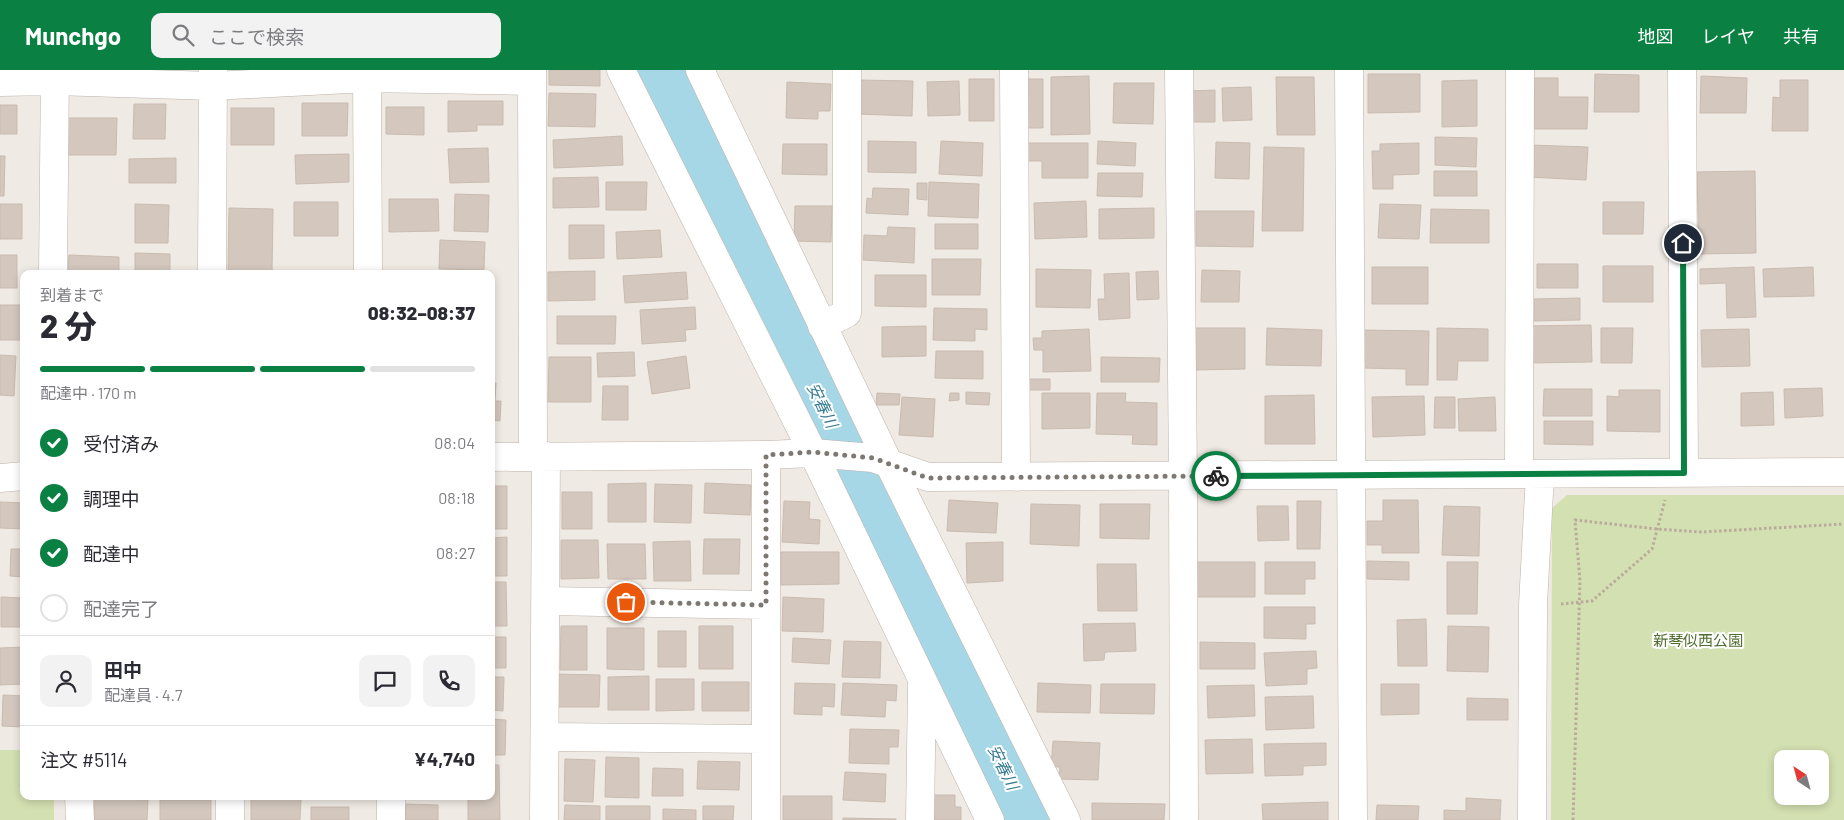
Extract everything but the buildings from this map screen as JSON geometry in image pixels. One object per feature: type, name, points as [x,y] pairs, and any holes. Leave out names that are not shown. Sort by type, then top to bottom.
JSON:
[{"type":"street","points":[[622,70],[819,453],[922,679],[990,820]]},
{"type":"street","points":[[700,70],[822,326],[881,461],[1066,820]]},
{"type":"street","points":[[822,326],[847,313],[847,70]]},
{"type":"street","points":[[1014,70],[1016,477]]},
{"type":"street","points":[[1179,70],[1184,820]]},
{"type":"street","points":[[1349,70],[1353,820]]},
{"type":"street","points":[[1520,70],[1533,606],[1532,820]]},
{"type":"street","points":[[1676,483],[1682,70]]},
{"type":"street","points":[[367,74],[368,270]]},
{"type":"street","points":[[0,82],[55,76],[213,78],[367,74],[532,76],[540,456],[547,601],[544,820]]},
{"type":"street","points":[[53,270],[55,76]]},
{"type":"street","points":[[212,270],[213,78]]},
{"type":"street","points":[[495,457],[819,453],[881,461],[928,478],[1530,474],[1676,483],[1844,472]]},
{"type":"street","points":[[766,455],[766,820]]},
{"type":"street","points":[[0,478],[20,476]]},
{"type":"street","points":[[547,601],[766,605]]},
{"type":"street","points":[[920,820],[922,679]]},
{"type":"street","points":[[545,737],[766,739]]},
{"type":"street","points":[[80,800],[80,820]]},
{"type":"street","points":[[230,800],[230,820]]},
{"type":"street","points":[[391,820],[392,800]]},
{"type":"path","points":[[1560,604],[1592,602],[1652,549],[1657,529],[1676,483]]},
{"type":"path","points":[[1573,820],[1580,580],[1574,520],[1702,532],[1844,524]]},
{"type":"green space","name":"新琴似西公園","points":[[1567,495],[1844,495],[1844,820],[1551,820],[1552,508]]},
{"type":"green space","points":[[0,750],[20,750],[20,800],[54,800],[54,820],[0,820]]},
{"type":"waterway","name":"安春川","points":[[657,70],[1030,820]]},
{"type":"way so far","points":[[626,602],[766,605],[766,455],[813,452],[873,458],[928,478],[1216,476]]},
{"type":"route","points":[[1216,476],[1684,473],[1683,243]]}]
